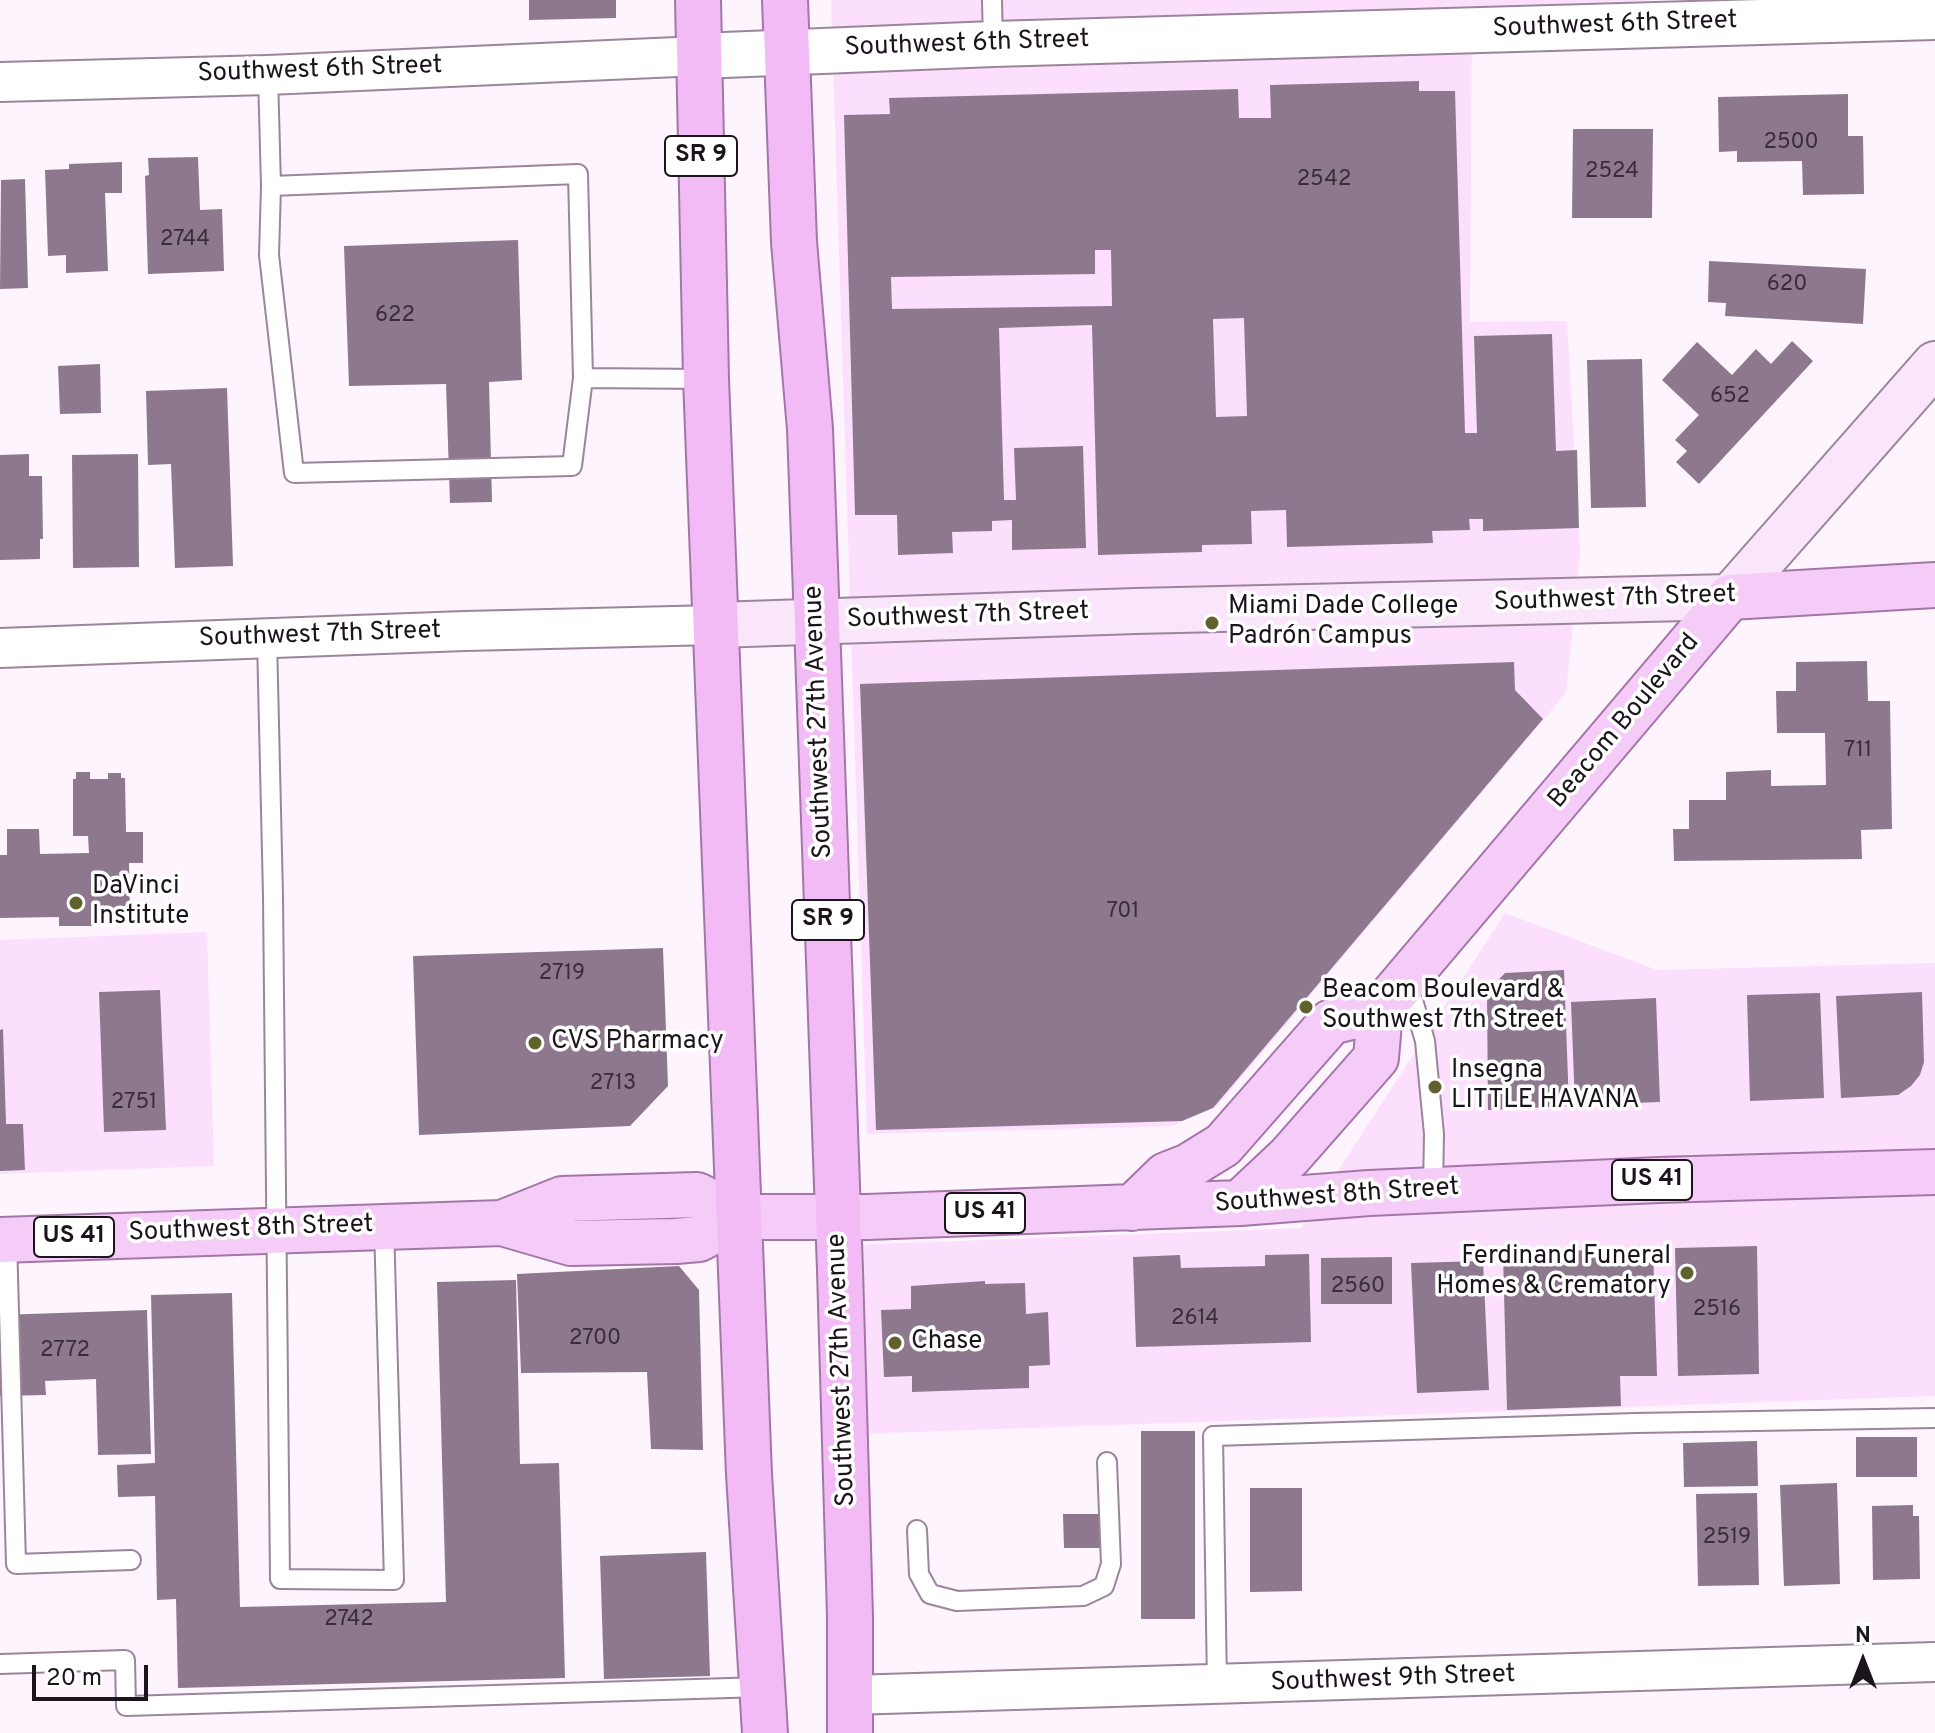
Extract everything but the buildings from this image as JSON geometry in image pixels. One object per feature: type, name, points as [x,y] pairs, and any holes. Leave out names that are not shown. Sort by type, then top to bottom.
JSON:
[{"type":"highway","name":"SR 9","points":[[698,0],[706,379],[749,1474],[765,1733]]},
{"type":"highway","name":"Southwest 27th Avenue","points":[[785,0],[794,242],[810,429],[838,1217],[850,1714]]},
{"type":"main road","name":"Beacom Boulevard","points":[[1394,995],[1730,597],[1935,364]]},
{"type":"main road","name":"Southwest 7th Street","points":[[716,625],[1136,611],[1730,597],[1935,585]]},
{"type":"main road","points":[[1240,1203],[1289,1157],[1376,1058],[1394,995]]},
{"type":"main road","points":[[1132,1208],[1166,1175],[1189,1166],[1223,1145],[1331,1022],[1394,995]]},
{"type":"main road","name":"Southwest 8th Street","points":[[3,1240],[277,1228],[502,1223],[571,1243],[616,1242],[699,1239],[739,1217],[1132,1208],[1433,1190],[1935,1172]]},
{"type":"street","name":"Southwest 6th Street","points":[[0,82],[268,75],[1724,12],[1935,17]]},
{"type":"street","name":"Southwest 7th Street","points":[[0,648],[716,625]]},
{"type":"street","name":"Southwest 9th Street","points":[[850,1714],[1217,1685],[1935,1662]]},
{"type":"lane","points":[[992,0],[993,44]]},
{"type":"lane","points":[[268,75],[269,255],[294,473],[572,466],[583,378],[578,174],[271,186]]},
{"type":"lane","points":[[583,378],[706,379]]},
{"type":"lane","points":[[267,639],[273,896],[280,1579],[394,1580],[384,1226]]},
{"type":"lane","points":[[1394,995],[1425,1041],[1434,1134],[1433,1190]]},
{"type":"lane","points":[[3,1240],[16,1564],[131,1560]]},
{"type":"lane","points":[[1217,1685],[1213,1436],[1636,1423],[1935,1418]]},
{"type":"lane","points":[[917,1530],[919,1574],[930,1594],[957,1601],[1083,1596],[1104,1586],[1111,1564],[1107,1462]]},
{"type":"lane","points":[[0,1664],[125,1660],[126,1706],[763,1687]]},
{"type":"shaded area","name":"Miami Dade College Padrón Campus","points":[[831,0],[1658,0],[1472,7],[1470,322],[1567,321],[1580,552],[1566,693],[1217,1106],[1172,1126],[867,1134]]},
{"type":"shaded area","points":[[1505,913],[1657,970],[1935,963],[1935,1396],[858,1434],[852,1245],[1301,1228]]},
{"type":"shaded area","points":[[207,932],[214,1166],[0,1174],[0,940]]},
{"type":"place","name":"Miami Dade College Padrón Campus","points":[[1212,623]]},
{"type":"place","name":"DaVinci Institute","points":[[76,903]]},
{"type":"place","name":"Beacom Boulevard & Southwest 7th Street","points":[[1306,1007]]},
{"type":"place","name":"CVS Pharmacy","points":[[535,1043]]},
{"type":"place","name":"Insegna LITTLE HAVANA","points":[[1435,1087]]},
{"type":"place","name":"Ferdinand Funeral Homes & Crematory","points":[[1687,1273]]},
{"type":"place","name":"Chase","points":[[895,1343]]}]
